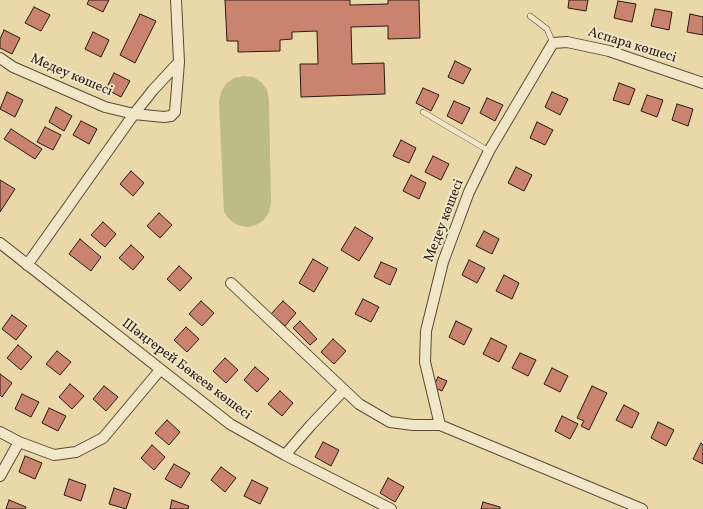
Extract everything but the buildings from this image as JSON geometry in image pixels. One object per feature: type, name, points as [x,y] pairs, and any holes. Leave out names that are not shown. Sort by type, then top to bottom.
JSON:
[{"type":"street","points":[[27,265],[134,114],[153,90],[179,62],[176,0]]},
{"type":"street","name":"Аспара көшесі","points":[[553,43],[567,42],[609,51],[703,83]]},
{"type":"street","name":"Медеу көшесі","points":[[440,425],[425,362],[426,331],[443,262],[469,192],[489,151],[553,43]]},
{"type":"street","name":"Медеу көшесі","points":[[0,58],[13,67],[106,107],[134,114],[164,117],[170,116],[175,112],[179,62]]},
{"type":"street","name":"Шәңгерей Бөкеев көшесі","points":[[0,243],[230,424],[285,455],[391,509]]},
{"type":"street","points":[[231,283],[359,404],[390,422],[413,425],[440,425],[642,509]]},
{"type":"street","points":[[0,432],[19,442],[54,455],[76,452],[103,438],[160,370]]},
{"type":"street","points":[[285,455],[344,390]]},
{"type":"street","points":[[0,476],[19,442]]},
{"type":"lane","points":[[530,16],[547,29],[553,43]]},
{"type":"lane","points":[[423,112],[489,151]]},
{"type":"shaded area","points":[[244,76],[253,77],[261,82],[267,90],[269,100],[271,203],[269,212],[264,220],[256,225],[247,227],[237,225],[230,220],[224,212],[219,101],[221,92],[226,84],[234,78]]}]
